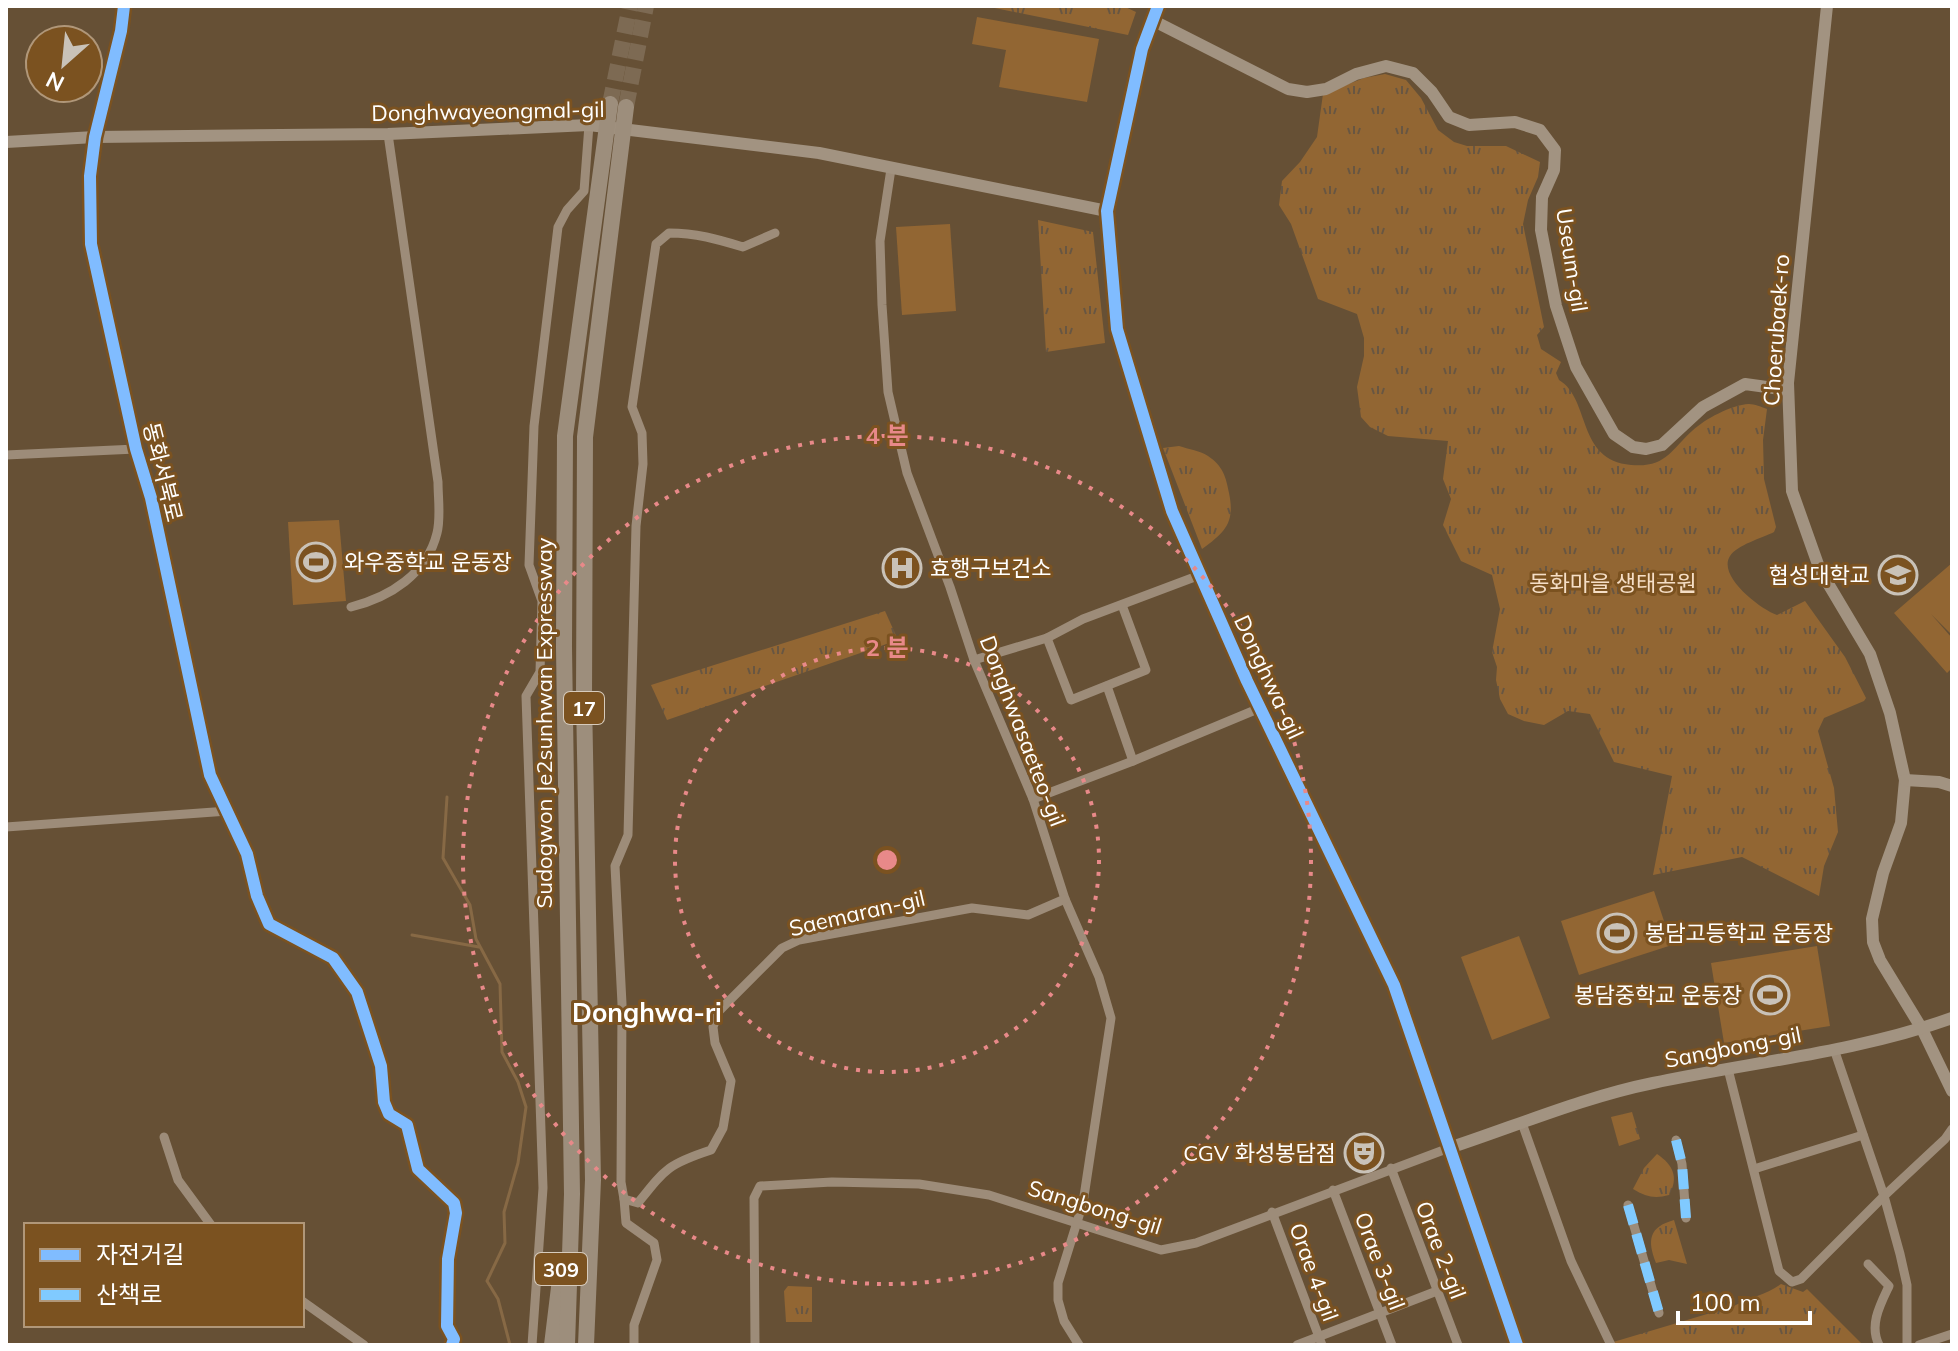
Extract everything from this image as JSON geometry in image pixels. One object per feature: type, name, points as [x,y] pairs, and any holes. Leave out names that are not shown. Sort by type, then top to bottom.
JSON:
[{"type":"highway","name":"Sudogwon Je2sunhwan Expressway","points":[[567,1345],[572,1194],[565,738],[565,436],[618,105]]},
{"type":"highway","name":"Sudogwon Je2sunhwan Expressway","points":[[586,1345],[591,1264],[593,1106],[584,699],[585,437],[611,152]]},
{"type":"highway","name":"309","points":[[552,1345],[572,1194]]},
{"type":"highway","name":"309","points":[[591,1264],[596,1345]]},
{"type":"street","name":"동화서북로","points":[[124,6],[95,137],[90,176],[91,244],[136,449],[151,498],[210,775],[228,811]]},
{"type":"street","name":"Donghwa-gil","points":[[1158,6],[1142,49],[1107,211],[1117,329],[1172,511],[1260,708],[1394,985],[1517,1345]]},
{"type":"street","name":"Choerubaek-ro","points":[[1827,6],[1788,390],[1792,491],[1820,570],[1870,654],[1890,713],[1905,780],[1901,823],[1883,873],[1872,919],[1873,942],[1880,960],[1922,1029],[1952,1091]]},
{"type":"street","name":"Useum-gil","points":[[1152,20],[1288,89],[1307,92],[1326,89],[1356,74],[1386,66],[1413,73],[1432,92],[1449,117],[1469,125],[1515,122],[1540,130],[1555,150],[1554,170],[1542,197],[1541,230],[1556,306],[1576,367],[1614,434],[1633,447],[1646,449],[1662,445],[1703,407],[1745,384],[1788,390]]},
{"type":"street","name":"Donghwayeongmal-gil","points":[[7,141],[388,134],[589,125],[819,153],[1107,211]]},
{"type":"street","points":[[532,1345],[543,1188],[526,696],[540,672],[542,629],[542,601],[529,565],[534,426],[558,227],[567,210],[584,191],[589,125]]},
{"type":"street","points":[[351,607],[397,589],[420,569],[438,532],[438,482],[388,134]]},
{"type":"street","name":"Donghwasaeteo-gil","points":[[891,169],[880,241],[888,392],[907,473],[974,660],[1033,799],[1065,899],[1099,977],[1111,1018],[1106,1065],[1078,1222],[1058,1283],[1058,1300],[1064,1321],[1079,1345]]},
{"type":"street","points":[[634,1345],[634,1325],[657,1260],[654,1243],[626,1223],[621,1182],[622,1004],[615,866],[628,835],[635,540],[643,464],[642,433],[632,407],[635,374],[656,244],[669,233],[685,233],[701,234],[743,247],[775,233]]},
{"type":"street","points":[[6,455],[136,449]]},
{"type":"street","points":[[974,660],[1047,638],[1083,619],[1200,575]]},
{"type":"street","points":[[1047,638],[1071,700],[1146,670],[1122,605]]},
{"type":"street","points":[[1107,686],[1133,761]]},
{"type":"street","points":[[1033,799],[1260,708]]},
{"type":"street","points":[[1905,780],[1952,786]]},
{"type":"street","points":[[6,827],[228,811],[247,854],[257,896],[269,924],[333,958],[357,992],[381,1066],[384,1102],[389,1114],[407,1125],[418,1169],[454,1203],[456,1213],[448,1259],[447,1297],[447,1326],[454,1339],[452,1345]]},
{"type":"street","name":"Saemaran-gil","points":[[624,1199],[638,1203],[662,1173],[678,1160],[711,1150],[723,1128],[731,1081],[715,1043],[713,1027],[719,1011],[782,948],[799,940],[838,931],[972,908],[1028,915],[1065,899]]},
{"type":"street","name":"Sangbong-gil","points":[[755,1345],[754,1198],[760,1186],[919,1184],[989,1195],[1161,1250],[1196,1243],[1391,1168],[1626,1089],[1834,1049],[1922,1029],[1952,1018]]},
{"type":"street","points":[[1834,1049],[1884,1196],[1907,1285],[1907,1345]]},
{"type":"street","points":[[1728,1069],[1779,1271],[1792,1282],[1801,1279],[1952,1129]]},
{"type":"street","points":[[1522,1123],[1571,1261],[1611,1345]]},
{"type":"street","points":[[1754,1169],[1863,1135]]},
{"type":"street","points":[[164,1137],[178,1180],[210,1223]]},
{"type":"street","points":[[1676,1140],[1682,1164],[1686,1218]]},
{"type":"street","name":"Orae 2-gil","points":[[1391,1168],[1458,1345]]},
{"type":"street","name":"Orae 3-gil","points":[[1333,1190],[1392,1345]]},
{"type":"street","points":[[1628,1205],[1659,1313]]},
{"type":"street","name":"Orae 4-gil","points":[[1272,1212],[1320,1340]]},
{"type":"street","points":[[1868,1264],[1889,1286],[1877,1308],[1874,1335],[1879,1345]]},
{"type":"street","points":[[1297,1345],[1320,1340],[1437,1291]]},
{"type":"street","points":[[304,1302],[364,1345]]},
{"type":"street","points":[[1919,1345],[1952,1334]]},
{"type":"green space","points":[[985,6],[1123,6],[1136,12],[1128,35]]},
{"type":"green space","points":[[977,17],[1099,39],[1087,102],[999,87],[1006,50],[972,44]]},
{"type":"green space","name":"동화마을 생태공원","points":[[1385,74],[1406,80],[1421,98],[1438,130],[1454,142],[1467,146],[1506,146],[1540,162],[1523,224],[1544,327],[1537,335],[1541,349],[1561,362],[1556,373],[1559,380],[1576,401],[1592,441],[1601,452],[1613,461],[1631,465],[1652,464],[1667,456],[1697,426],[1719,413],[1749,404],[1767,409],[1763,440],[1764,479],[1776,527],[1774,532],[1733,552],[1728,564],[1729,573],[1751,599],[1777,615],[1805,601],[1845,657],[1866,698],[1824,718],[1818,731],[1834,788],[1838,832],[1824,866],[1819,896],[1742,857],[1653,875],[1672,776],[1614,762],[1590,714],[1568,711],[1544,725],[1508,714],[1500,699],[1497,667],[1492,652],[1500,609],[1492,575],[1461,561],[1443,525],[1451,499],[1443,479],[1448,441],[1388,436],[1370,427],[1361,417],[1357,387],[1364,356],[1364,338],[1357,314],[1318,299],[1291,224],[1279,205],[1282,181],[1317,137],[1323,94],[1364,78]]},
{"type":"green space","points":[[1038,220],[1093,232],[1105,343],[1046,352]]},
{"type":"green space","points":[[950,224],[956,311],[902,315],[896,227]]},
{"type":"green space","points":[[1179,446],[1213,460],[1223,472],[1228,487],[1231,512],[1227,526],[1202,549],[1163,448]]},
{"type":"green space","name":"와우중학교 운동장","points":[[339,520],[346,601],[293,605],[288,522]]},
{"type":"green space","points":[[1952,563],[1952,635],[1931,614],[1952,638],[1952,668],[1947,673],[1894,613]]},
{"type":"green space","points":[[885,611],[898,640],[667,720],[651,685]]},
{"type":"green space","name":"봉담고등학교 운동장","points":[[1654,891],[1672,945],[1579,975],[1561,921]]},
{"type":"green space","points":[[1519,936],[1550,1018],[1492,1040],[1461,957]]},
{"type":"green space","name":"봉담중학교 운동장","points":[[1817,946],[1830,1026],[1724,1043],[1711,963]]},
{"type":"green space","points":[[1632,1112],[1640,1139],[1619,1146],[1611,1117]]},
{"type":"green space","points":[[1657,1154],[1673,1172],[1674,1183],[1669,1195],[1655,1197],[1633,1189],[1644,1168]]},
{"type":"green space","points":[[1674,1220],[1687,1264],[1669,1260],[1656,1263],[1652,1236],[1659,1226]]},
{"type":"green space","points":[[1781,1284],[1803,1292],[1807,1289],[1863,1345],[1610,1343],[1734,1306]]},
{"type":"green space","points":[[788,1286],[812,1287],[812,1322],[786,1322],[784,1291]]},
{"type":"waterway","points":[[447,797],[443,858],[470,905],[476,939],[500,984],[502,1052],[518,1082],[526,1107],[518,1163],[504,1212],[505,1243],[487,1281],[498,1299],[510,1345]]},
{"type":"waterway","points":[[412,935],[479,947]]},
{"type":"tunnel","points":[[610,104],[630,6]]},
{"type":"tunnel","points":[[626,107],[646,6]]},
{"type":"marked path","points":[[1676,1140],[1682,1164],[1686,1218]]},
{"type":"marked path","points":[[1628,1205],[1659,1313]]},
{"type":"cycle path","points":[[124,6],[121,31],[95,137],[90,176],[91,244],[136,449],[151,498],[210,775],[247,854],[257,896],[269,924],[333,958],[357,992],[381,1066],[384,1102],[389,1114],[407,1125],[418,1169],[454,1203],[456,1213],[448,1259],[447,1326],[454,1339],[452,1345]]},
{"type":"cycle path","points":[[1158,6],[1142,49],[1107,211],[1117,329],[1172,511],[1247,681],[1394,985],[1517,1345]]},
{"type":"place","name":"와우중학교 운동장","points":[[316,562]]},
{"type":"place","name":"효행구보건소","points":[[902,568]]},
{"type":"place","name":"협성대학교","points":[[1898,575]]},
{"type":"place","name":"봉담고등학교 운동장","points":[[1617,933]]},
{"type":"place","name":"봉담중학교 운동장","points":[[1770,995]]},
{"type":"place","name":"CGV 화성봉담점","points":[[1364,1153]]},
{"type":"district","name":"Donghwa-ri","points":[[647,1012]]}]
